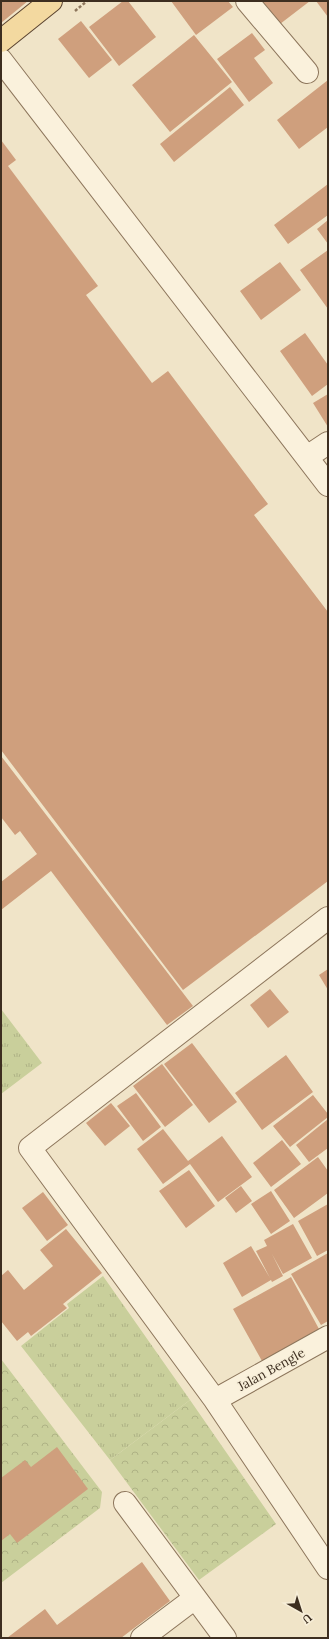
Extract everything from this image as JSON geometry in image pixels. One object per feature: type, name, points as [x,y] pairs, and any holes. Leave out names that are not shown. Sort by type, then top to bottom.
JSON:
[{"type":"main road","points":[[1,41],[51,1]]},
{"type":"street","points":[[247,1],[308,72]]},
{"type":"street","points":[[1,60],[328,485]]},
{"type":"street","points":[[307,457],[328,443]]},
{"type":"street","points":[[328,918],[30,1148],[215,1400],[328,1568]]},
{"type":"street","name":"Jalan Bengle","points":[[215,1400],[328,1337]]},
{"type":"street","points":[[125,1503],[225,1638]]},
{"type":"street","points":[[142,1638],[195,1598]]},
{"type":"green space","points":[[1,1009],[42,1063],[1,1094]]},
{"type":"green space","points":[[103,1276],[190,1400],[110,1460],[21,1346],[69,1308],[67,1304]]},
{"type":"green space","points":[[1,1359],[102,1492],[100,1508],[1,1583]]},
{"type":"green space","points":[[190,1400],[276,1524],[199,1580],[110,1460]]},
{"type":"building","points":[[1,1],[28,1],[1,23]]},
{"type":"building","points":[[123,1],[128,1],[156,37],[119,66],[89,27]]},
{"type":"building","points":[[171,1],[228,1],[233,7],[196,35]]},
{"type":"building","points":[[262,1],[310,1],[280,24]]},
{"type":"building","points":[[316,1],[328,1],[328,17]]},
{"type":"building","points":[[81,21],[112,60],[89,78],[58,39]]},
{"type":"building","points":[[252,33],[265,50],[254,58],[273,83],[249,102],[217,59]]},
{"type":"building","points":[[194,35],[232,82],[170,132],[132,85]]},
{"type":"building","points":[[328,80],[328,127],[299,149],[277,120]]},
{"type":"building","points":[[230,87],[244,105],[174,162],[160,144]]},
{"type":"building","points":[[1,140],[16,160],[8,166],[98,286],[86,295],[152,383],[168,371],[268,504],[254,515],[328,612],[328,881],[183,990],[1,750]]},
{"type":"building","points":[[328,184],[328,215],[288,244],[274,225]]},
{"type":"building","points":[[328,220],[328,244],[317,229]]},
{"type":"building","points":[[328,250],[328,309],[300,270]]},
{"type":"building","points":[[280,262],[301,290],[261,320],[240,291]]},
{"type":"building","points":[[305,333],[328,365],[328,384],[312,396],[280,351]]},
{"type":"building","points":[[328,394],[328,427],[313,403]]},
{"type":"building","points":[[1,756],[193,1006],[167,1025],[51,871],[1,910],[1,882],[37,854],[20,831],[15,835],[1,817]]},
{"type":"building","points":[[328,969],[328,990],[319,975]]},
{"type":"building","points":[[270,989],[289,1012],[268,1028],[250,1005]]},
{"type":"building","points":[[192,1043],[237,1102],[209,1123],[164,1064]]},
{"type":"building","points":[[286,1055],[313,1092],[262,1130],[235,1093]]},
{"type":"building","points":[[162,1064],[193,1105],[165,1127],[133,1086]]},
{"type":"building","points":[[136,1093],[161,1127],[143,1141],[117,1106]]},
{"type":"building","points":[[313,1095],[328,1114],[328,1117],[290,1147],[273,1126]]},
{"type":"building","points":[[111,1103],[130,1126],[105,1146],[86,1123]]},
{"type":"building","points":[[328,1119],[328,1148],[309,1162],[296,1145]]},
{"type":"building","points":[[163,1129],[188,1161],[222,1136],[252,1177],[218,1202],[190,1164],[163,1184],[137,1149]]},
{"type":"building","points":[[282,1140],[301,1164],[271,1187],[253,1163]]},
{"type":"building","points":[[318,1157],[328,1171],[328,1193],[294,1218],[274,1190]]},
{"type":"building","points":[[189,1170],[215,1206],[186,1228],[159,1191]]},
{"type":"building","points":[[241,1186],[252,1201],[236,1213],[225,1198]]},
{"type":"building","points":[[271,1191],[290,1221],[271,1234],[251,1204]]},
{"type":"building","points":[[43,1192],[68,1225],[47,1241],[22,1208]]},
{"type":"building","points":[[328,1204],[328,1250],[317,1256],[298,1221]]},
{"type":"building","points":[[293,1224],[312,1258],[283,1274],[272,1254],[283,1276],[272,1282],[271,1280],[242,1297],[223,1263],[251,1246],[270,1278],[256,1251],[267,1246],[264,1240]]},
{"type":"building","points":[[66,1229],[102,1273],[63,1304],[67,1308],[31,1336],[28,1332],[17,1341],[1,1321],[1,1276],[8,1270],[24,1290],[53,1266],[40,1250]]},
{"type":"building","points":[[328,1253],[328,1321],[321,1325],[291,1274]]},
{"type":"building","points":[[291,1277],[319,1329],[262,1361],[233,1309]]},
{"type":"building","points":[[57,1447],[88,1489],[17,1543],[10,1534],[1,1541],[1,1478],[25,1460],[31,1467]]},
{"type":"building","points":[[142,1562],[170,1601],[121,1638],[7,1638],[45,1609],[57,1625]]}]
